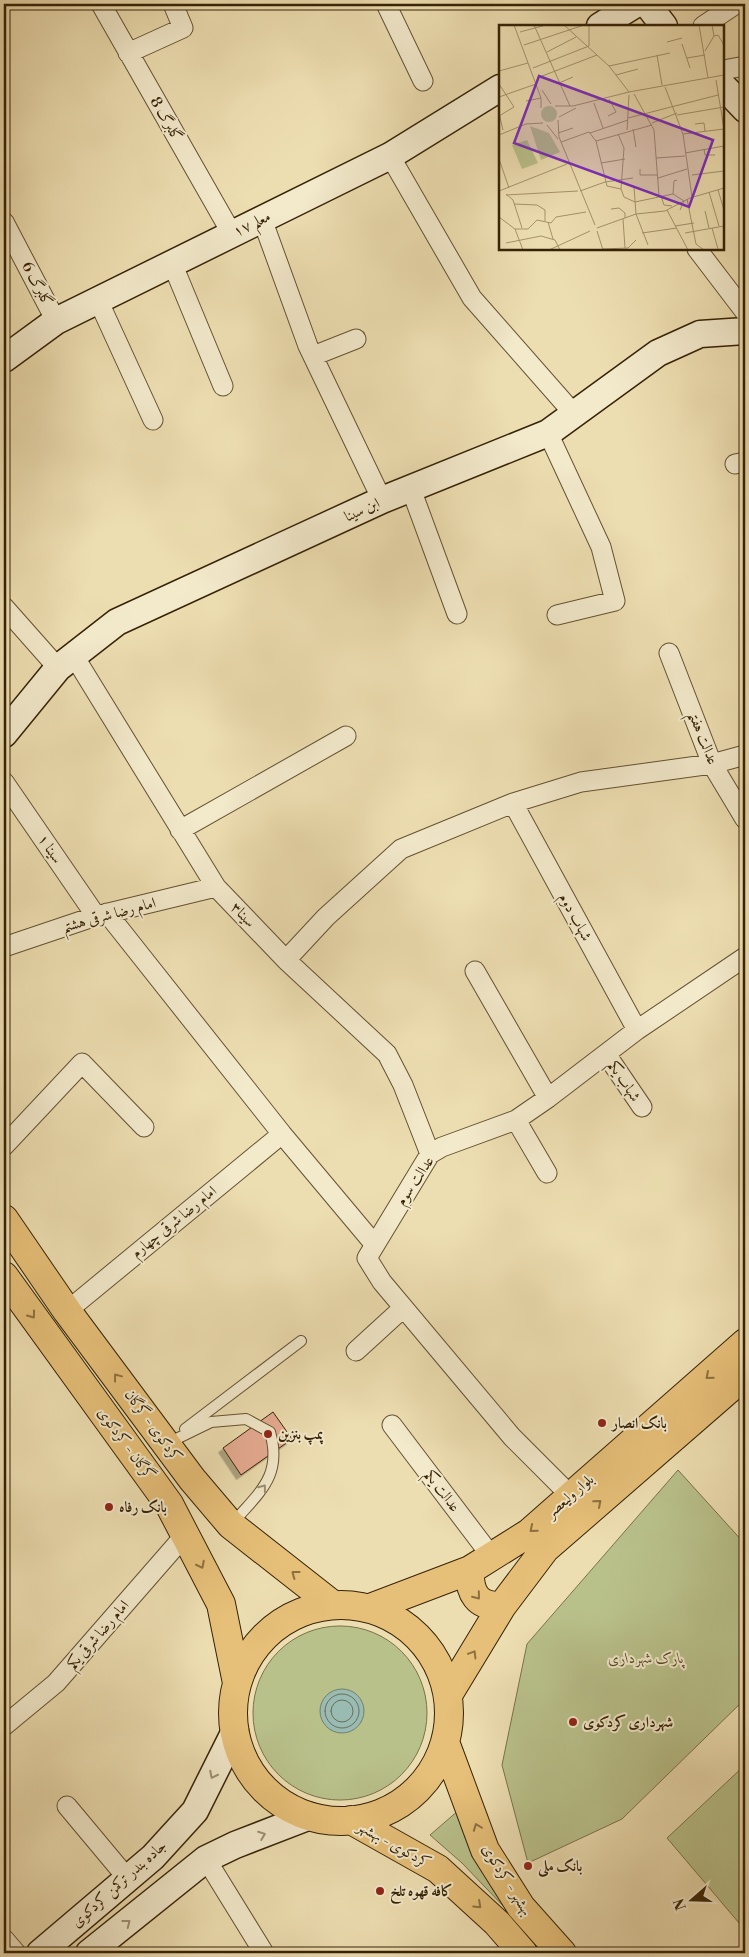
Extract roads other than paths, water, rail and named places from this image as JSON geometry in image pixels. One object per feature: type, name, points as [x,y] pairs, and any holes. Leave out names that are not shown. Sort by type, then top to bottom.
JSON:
[{"type":"main road","name":"کردکوی - گرگان","points":[[4,1220],[67,1311],[192,1480],[231,1525],[333,1604]]},
{"type":"main road","name":"گرگان - کردکوی","points":[[4,1276],[169,1504],[220,1604],[238,1683]]},
{"type":"main road","name":"بلوار ولیعصر","points":[[370,1608],[481,1563],[528,1533],[745,1344]]},
{"type":"main road","name":"بلوار ولیعصر","points":[[448,1695],[502,1606],[545,1549],[745,1375]]},
{"type":"main road","points":[[481,1563],[472,1589],[476,1598],[484,1604],[502,1606]]},
{"type":"main road","points":[[333,1604],[370,1608],[389,1616],[421,1640],[436,1663],[448,1695],[448,1727],[445,1742],[433,1769],[425,1781],[410,1796],[392,1808],[372,1816],[351,1820],[330,1820],[310,1816],[278,1800],[264,1788],[251,1771],[241,1752],[235,1731],[233,1715],[238,1683],[244,1666],[253,1650],[279,1624],[296,1614],[333,1604]]},
{"type":"main road","name":"بهشهر - کردکوی","points":[[445,1742],[485,1850],[521,1907],[562,1953]]},
{"type":"main road","name":"کردکوی - بهشهر","points":[[351,1820],[438,1869],[497,1923],[523,1953]]},
{"type":"street","name":"گلبرگ 8","points":[[101,4],[232,234]]},
{"type":"street","points":[[128,53],[182,28],[173,4]]},
{"type":"street","points":[[386,4],[423,81]]},
{"type":"street","points":[[602,25],[636,4]]},
{"type":"street","points":[[647,4],[663,25]]},
{"type":"street","points":[[704,25],[736,4]]},
{"type":"street","points":[[724,70],[745,66]]},
{"type":"street","points":[[724,87],[745,108]]},
{"type":"street","name":"معلم ۱۷","points":[[4,359],[56,320],[390,156],[499,89]]},
{"type":"street","points":[[390,156],[472,298],[574,414]]},
{"type":"street","points":[[262,219],[313,356],[382,500]]},
{"type":"street","name":"گلبرگ 6","points":[[4,222],[56,320]]},
{"type":"street","points":[[698,250],[745,312]]},
{"type":"street","points":[[172,263],[222,386]]},
{"type":"street","points":[[98,300],[153,420]]},
{"type":"street","name":"ابن سینا","points":[[4,734],[66,662],[117,622],[382,500],[548,433],[658,353],[700,334],[745,330]]},
{"type":"street","points":[[313,356],[356,339]]},
{"type":"street","points":[[548,433],[601,547],[614,601],[557,615]]},
{"type":"street","points":[[411,488],[457,614]]},
{"type":"street","name":"سینا۳","points":[[4,607],[66,662],[180,830],[216,887],[286,960],[387,1054],[403,1085],[430,1154]]},
{"type":"street","name":"عدالت هفتم","points":[[669,652],[712,764],[745,819]]},
{"type":"street","points":[[180,830],[346,736]]},
{"type":"street","points":[[286,960],[326,917],[401,849],[513,803],[581,782],[712,764],[745,755]]},
{"type":"street","name":"سینا ۱","points":[[4,782],[102,915],[374,1245]]},
{"type":"street","name":"شهاب دوم","points":[[513,803],[637,1030]]},
{"type":"street","name":"امام رضا شرقی هشتم","points":[[4,947],[102,915],[216,887]]},
{"type":"street","name":"عدالت سوم","points":[[571,1496],[512,1438],[382,1282],[367,1258],[430,1154],[442,1147],[516,1120],[637,1030],[745,957]]},
{"type":"street","points":[[475,971],[548,1098]]},
{"type":"street","name":"شهاب یکم","points":[[606,1054],[642,1107]]},
{"type":"street","points":[[4,1146],[82,1063],[144,1127]]},
{"type":"street","points":[[516,1120],[547,1173]]},
{"type":"street","name":"امام رضا شرقی چهارم","points":[[67,1311],[282,1134]]},
{"type":"street","points":[[356,1351],[404,1308]]},
{"type":"street","name":"عدالت یکم","points":[[392,1425],[481,1563]]},
{"type":"street","name":"امام رضا شرقی یکم","points":[[4,1726],[56,1683],[185,1535]]},
{"type":"street","name":"جاده بندر ترکمن کردکوی","points":[[40,1953],[154,1857],[195,1811],[235,1731]]},
{"type":"street","points":[[67,1806],[128,1879]]},
{"type":"street","name":"جاده بندر ترکمن کردکوی","points":[[90,1953],[206,1859],[235,1845],[310,1816]]},
{"type":"street","points":[[206,1859],[264,1953]]},
{"type":"street","points":[[4,1939],[16,1953]]},
{"type":"lane","points":[[166,1444],[301,1341]]},
{"type":"lane","points":[[166,1444],[211,1422],[246,1419],[270,1432],[275,1448],[274,1460],[267,1483],[231,1525]]},
{"type":"water","points":[[346,1689],[358,1695],[363,1702],[363,1720],[358,1727],[351,1732],[338,1733],[330,1730],[323,1723],[320,1707],[323,1699],[330,1692]]},
{"type":"place","name":"بانک انصار","points":[[602,1423]]},
{"type":"place","name":"پمپ بنزین","points":[[268,1434]]},
{"type":"place","name":"بانک رفاه","points":[[109,1507]]},
{"type":"place","name":"شهرداری کردکوی","points":[[573,1722]]},
{"type":"place","name":"بانک ملی","points":[[528,1866]]},
{"type":"place","name":"کافه قهوه تلخ","points":[[380,1891]]},
{"type":"park label","name":"پارک شهرداری","points":[[646,1658]]}]
